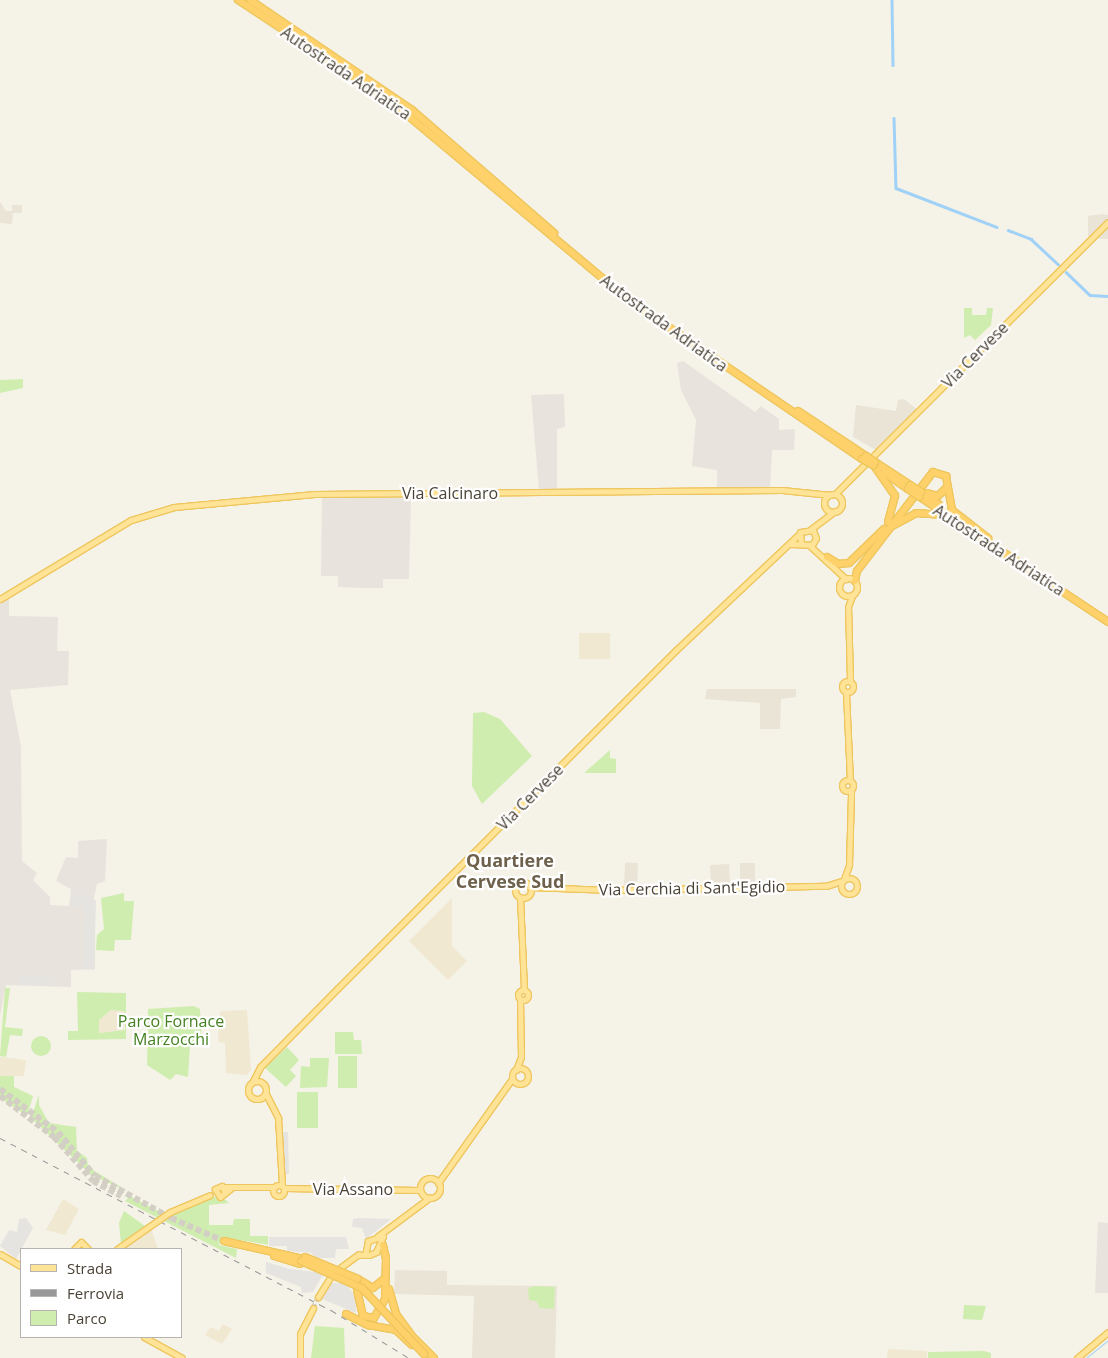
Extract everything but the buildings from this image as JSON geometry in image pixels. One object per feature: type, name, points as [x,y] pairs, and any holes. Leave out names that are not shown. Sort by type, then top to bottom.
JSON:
[{"type":"highway","name":"Autostrada Adriatica","points":[[238,0],[387,98],[629,300],[864,457]]},
{"type":"highway","name":"Autostrada Adriatica","points":[[250,0],[405,105],[632,297],[874,465],[921,493],[1001,548]]},
{"type":"highway","name":"Autostrada Adriatica","points":[[874,465],[886,469],[910,486]]},
{"type":"highway","points":[[850,579],[883,532],[895,501],[890,484],[874,465]]},
{"type":"highway","points":[[827,557],[841,564],[854,559],[891,524],[930,473],[944,474],[948,483],[952,510],[988,538]]},
{"type":"highway","points":[[921,493],[938,496],[948,483]]},
{"type":"highway","name":"Autostrada Adriatica","points":[[921,493],[966,527],[1108,618]]},
{"type":"highway","points":[[883,532],[924,512],[966,527]]},
{"type":"highway","name":"Autostrada Adriatica","points":[[1010,554],[1108,622]]},
{"type":"highway","points":[[850,579],[854,559]]},
{"type":"highway","points":[[383,1241],[393,1307],[412,1336]]},
{"type":"highway","points":[[224,1243],[255,1250],[329,1273],[358,1290],[362,1308],[369,1319],[380,1312],[386,1296],[385,1255]]},
{"type":"highway","points":[[255,1250],[319,1260],[358,1278],[370,1287],[379,1287],[386,1265]]},
{"type":"highway","points":[[376,1252],[385,1255]]},
{"type":"highway","points":[[280,1253],[317,1263],[354,1280],[434,1358]]},
{"type":"highway","points":[[268,1254],[315,1265],[352,1282],[416,1345]]},
{"type":"highway","points":[[362,1308],[368,1303],[378,1307],[427,1356]]},
{"type":"highway","points":[[346,1314],[365,1324],[398,1331],[427,1356]]},
{"type":"main road","name":"Via Cervese","points":[[833,494],[843,488],[1108,222]]},
{"type":"main road","name":"Via Cervese","points":[[840,498],[843,488]]},
{"type":"main road","points":[[810,546],[816,538],[827,508],[825,502],[814,493]]},
{"type":"main road","name":"Via Calcinaro","points":[[0,599],[148,512],[174,507],[314,494],[833,494]]},
{"type":"main road","points":[[821,551],[810,529],[823,522],[841,507],[840,498],[833,494],[825,502]]},
{"type":"main road","points":[[827,508],[835,511]]},
{"type":"main road","name":"Via Cervese","points":[[253,1081],[258,1072],[784,547],[798,535],[810,529]]},
{"type":"main road","points":[[798,535],[801,544]]},
{"type":"main road","points":[[784,547],[801,544],[821,551],[839,572],[850,579],[857,590],[852,596],[848,607]]},
{"type":"main road","points":[[826,886],[855,892],[854,878],[849,865],[848,607],[839,572]]},
{"type":"main road","points":[[841,582],[850,579]]},
{"type":"main road","points":[[844,595],[852,596]]},
{"type":"main road","points":[[848,681],[848,692]]},
{"type":"main road","points":[[848,780],[848,792]]},
{"type":"main road","points":[[842,890],[843,880],[849,865]]},
{"type":"main road","name":"Via Cerchia di Sant'Egidio","points":[[529,892],[541,890],[826,886],[854,878]]},
{"type":"main road","points":[[507,1092],[527,1079],[521,1056],[523,903],[515,890],[518,884],[529,892]]},
{"type":"main road","points":[[520,897],[529,892]]},
{"type":"main road","points":[[523,903],[529,892]]},
{"type":"main road","points":[[341,1267],[364,1252],[378,1236],[421,1201],[438,1193],[438,1183],[442,1173],[507,1092],[521,1056]]},
{"type":"main road","points":[[516,1070],[525,1070]]},
{"type":"main road","points":[[258,1072],[270,1106],[279,1124],[280,1189]]},
{"type":"main road","points":[[512,1079],[521,1084]]},
{"type":"main road","points":[[261,1083],[253,1081],[249,1090],[270,1106]]},
{"type":"main road","points":[[259,1099],[266,1094]]},
{"type":"main road","points":[[421,1201],[421,1190],[442,1173]]},
{"type":"main road","points":[[433,1179],[438,1183]]},
{"type":"main road","name":"Via Assano","points":[[225,1190],[231,1188],[413,1188],[421,1190],[429,1198]]},
{"type":"main road","points":[[214,1194],[225,1190]]},
{"type":"main road","points":[[118,1248],[170,1212],[225,1190]]},
{"type":"main road","points":[[364,1252],[376,1252],[383,1241],[387,1229]]},
{"type":"main road","points":[[378,1236],[383,1241]]},
{"type":"main road","points":[[75,1248],[81,1242],[87,1248]]},
{"type":"main road","points":[[0,1254],[20,1265]]},
{"type":"main road","points":[[318,1297],[331,1276]]},
{"type":"main road","points":[[300,1358],[300,1334],[313,1308]]},
{"type":"main road","points":[[1078,1358],[1108,1332]]},
{"type":"main road","points":[[146,1338],[182,1358]]},
{"type":"shaded area","points":[[0,202],[6,211],[12,211],[12,205],[22,205],[22,213],[13,213],[12,224],[0,223]]},
{"type":"shaded area","points":[[1108,215],[1108,239],[1088,238],[1088,216]]},
{"type":"shaded area","points":[[683,361],[755,412],[761,406],[779,419],[779,430],[795,429],[794,450],[772,450],[770,488],[717,488],[717,470],[692,466],[696,420],[681,390],[677,363]]},
{"type":"shaded area","points":[[564,394],[565,427],[557,429],[557,491],[539,491],[531,395]]},
{"type":"shaded area","points":[[904,399],[918,410],[876,450],[853,437],[856,405],[896,411],[898,400]]},
{"type":"shaded area","points":[[322,497],[411,497],[409,579],[383,579],[383,588],[360,588],[338,587],[338,576],[321,576]]},
{"type":"shaded area","points":[[9,597],[9,616],[58,617],[57,651],[69,651],[68,685],[10,690],[21,746],[22,861],[37,873],[33,880],[50,897],[50,905],[69,906],[71,889],[56,881],[66,857],[78,858],[78,841],[107,839],[105,881],[97,884],[94,897],[95,969],[71,970],[71,987],[6,985],[0,1016],[0,601]]},
{"type":"shaded area","points":[[579,633],[610,633],[610,659],[579,659]]},
{"type":"shaded area","points":[[707,689],[796,689],[796,697],[781,699],[780,729],[760,729],[760,703],[705,699]]},
{"type":"shaded area","points":[[625,863],[638,863],[637,889],[624,889]]},
{"type":"shaded area","points":[[740,863],[755,863],[755,885],[740,885]]},
{"type":"shaded area","points":[[729,864],[730,886],[711,887],[710,865]]},
{"type":"shaded area","points":[[71,895],[90,896],[96,901],[94,970],[84,969],[85,906],[69,906]]},
{"type":"shaded area","points":[[452,898],[452,946],[467,961],[448,980],[409,941]]},
{"type":"shaded area","points":[[20,976],[55,977],[55,986],[20,985]]},
{"type":"shaded area","points":[[111,1010],[124,1011],[124,1030],[99,1033],[99,1020]]},
{"type":"shaded area","points":[[247,1010],[251,1070],[247,1075],[226,1073],[225,1043],[218,1042],[220,1011]]},
{"type":"shaded area","points":[[0,1057],[26,1060],[24,1076],[0,1076]]},
{"type":"shaded area","points":[[281,1132],[288,1132],[289,1174],[280,1174]]},
{"type":"shaded area","points":[[63,1199],[79,1209],[65,1235],[46,1230]]},
{"type":"shaded area","points":[[26,1218],[33,1228],[22,1248],[20,1248],[16,1259],[0,1246],[9,1230],[17,1232],[19,1219]]},
{"type":"shaded area","points":[[353,1219],[391,1219],[366,1239],[362,1228],[352,1227]]},
{"type":"shaded area","points":[[1098,1222],[1108,1223],[1108,1293],[1095,1293]]},
{"type":"shaded area","points":[[151,1228],[158,1248],[123,1248]]},
{"type":"shaded area","points":[[269,1237],[346,1237],[349,1249],[336,1249],[335,1258],[315,1258],[312,1253],[287,1251],[287,1246],[269,1246]]},
{"type":"shaded area","points":[[266,1262],[290,1269],[324,1273],[313,1292],[302,1293],[301,1287],[266,1273]]},
{"type":"shaded area","points":[[395,1270],[447,1271],[447,1285],[557,1286],[555,1358],[472,1358],[474,1296],[394,1294]]},
{"type":"shaded area","points":[[330,1283],[345,1283],[356,1297],[356,1313],[322,1299]]},
{"type":"shaded area","points":[[223,1324],[232,1329],[222,1344],[205,1335],[211,1327],[219,1331]]},
{"type":"shaded area","points":[[888,1349],[927,1351],[927,1358],[887,1358]]},
{"type":"green space","points":[[964,308],[972,308],[972,315],[986,315],[987,308],[993,308],[991,325],[975,340],[970,335],[964,338]]},
{"type":"green space","points":[[23,379],[23,388],[0,393],[0,380]]},
{"type":"green space","points":[[484,712],[500,719],[532,756],[482,804],[472,786],[473,713]]},
{"type":"green space","points":[[610,750],[610,758],[616,759],[616,773],[584,773]]},
{"type":"green space","points":[[124,893],[124,901],[134,901],[131,940],[115,940],[114,951],[96,950],[97,935],[104,929],[101,898]]},
{"type":"green space","points":[[5,988],[10,988],[5,1027],[23,1029],[22,1036],[10,1035],[6,1057],[0,1056]]},
{"type":"green space","points":[[77,992],[126,993],[126,1039],[68,1040],[68,1031],[78,1031]],"holes":[[[111,1010],[124,1011],[125,1030],[99,1033],[99,1020]]]},
{"type":"green space","name":"Parco Fornace Marzocchi","points":[[194,1006],[200,1009],[202,1046],[190,1045],[188,1077],[176,1074],[170,1080],[147,1065],[148,1009]]},
{"type":"green space","points":[[335,1032],[353,1032],[354,1040],[361,1040],[362,1054],[335,1054]]},
{"type":"green space","points":[[41,1036],[48,1039],[51,1046],[48,1053],[41,1056],[34,1053],[31,1046],[34,1039]]},
{"type":"green space","points":[[287,1047],[299,1060],[290,1070],[296,1076],[286,1087],[265,1068]]},
{"type":"green space","points":[[338,1056],[357,1056],[357,1088],[338,1088]]},
{"type":"green space","points":[[310,1058],[329,1058],[327,1087],[300,1088],[301,1066],[310,1067]]},
{"type":"green space","points":[[0,1076],[14,1076],[14,1087],[33,1096],[27,1116],[0,1098]]},
{"type":"green space","points":[[297,1092],[318,1092],[318,1128],[297,1128]]},
{"type":"green space","points":[[39,1095],[39,1105],[49,1123],[76,1127],[77,1151],[87,1158],[88,1167],[129,1192],[91,1175],[31,1118]]},
{"type":"green space","points":[[130,1196],[168,1216],[212,1197],[223,1198],[229,1203],[209,1205],[209,1225],[233,1225],[234,1219],[250,1219],[250,1236],[268,1236],[268,1245],[221,1237],[219,1245],[237,1249],[236,1258],[125,1201]]},
{"type":"green space","points":[[124,1211],[145,1226],[121,1244],[119,1223]]},
{"type":"green space","points":[[535,1286],[555,1287],[554,1309],[540,1308],[536,1301],[529,1300],[528,1288]]},
{"type":"green space","points":[[964,1305],[986,1306],[982,1320],[963,1319]]},
{"type":"green space","points":[[315,1326],[344,1328],[345,1358],[311,1358]]},
{"type":"green space","points":[[984,1351],[991,1353],[991,1358],[928,1358],[928,1352]]},
{"type":"waterway","points":[[892,0],[893,65]]},
{"type":"waterway","points":[[894,118],[896,188],[997,227]]},
{"type":"waterway","points":[[1008,230],[1031,239],[1058,264]]},
{"type":"waterway","points":[[1066,272],[1090,295],[1108,296]]},
{"type":"waterway","points":[[1086,1358],[1108,1340]]},
{"type":"tunnel","points":[[0,1089],[58,1132],[95,1176],[171,1218],[224,1241]]},
{"type":"tunnel","points":[[0,1096],[54,1137],[93,1181],[121,1196]]},
{"type":"tunnel","points":[[313,1308],[318,1297]]},
{"type":"railway","points":[[0,1138],[331,1310],[409,1358]]},
{"type":"district","name":"Quartiere Cervese Sud","points":[[510,871]]}]
